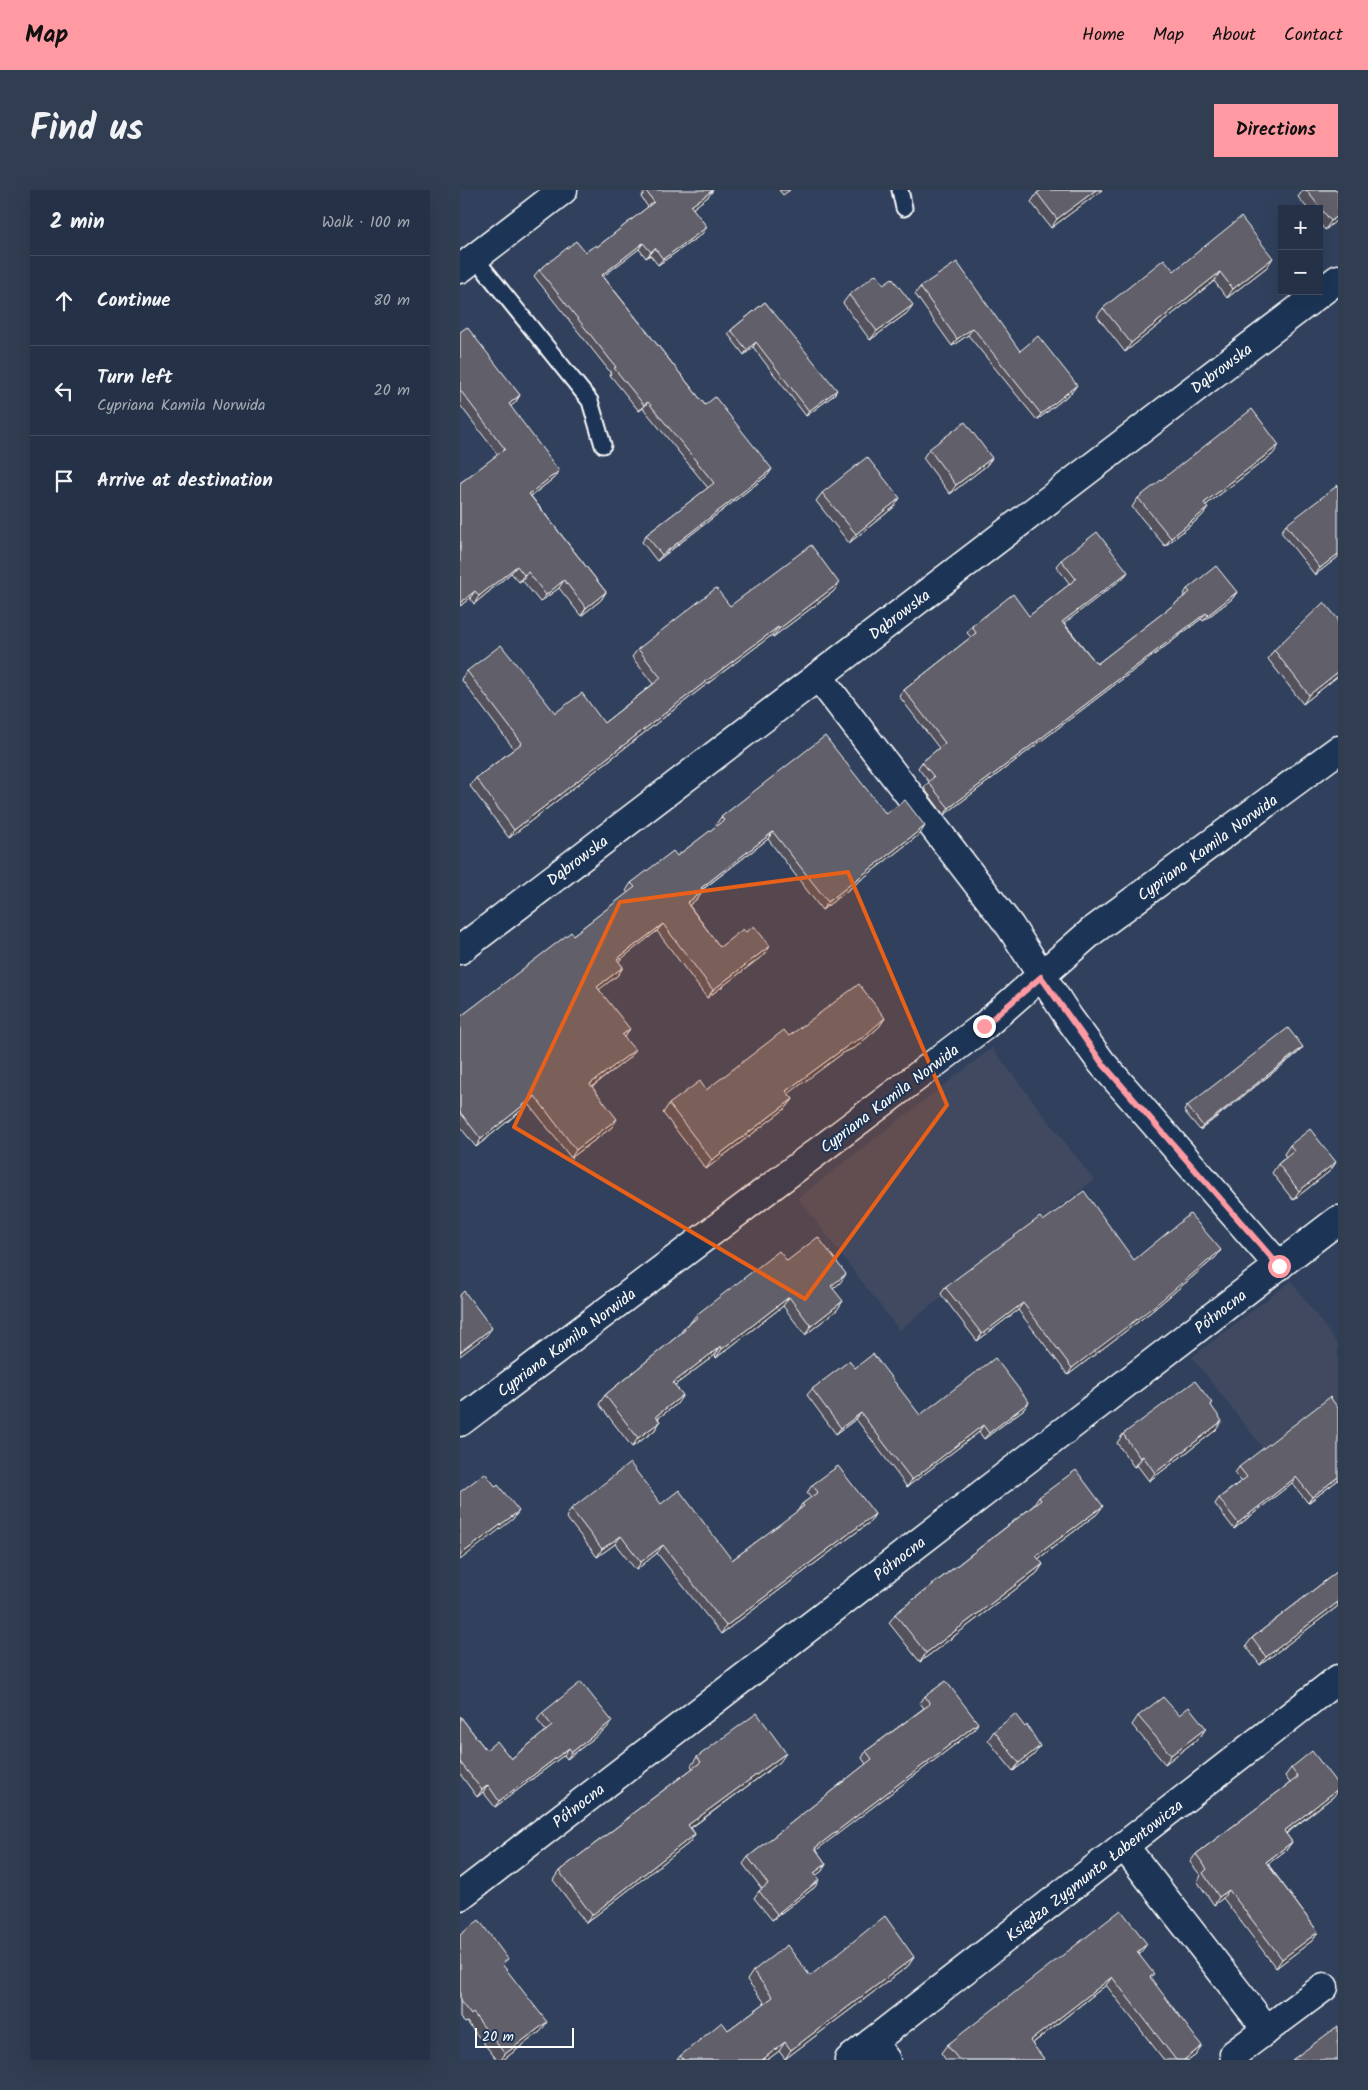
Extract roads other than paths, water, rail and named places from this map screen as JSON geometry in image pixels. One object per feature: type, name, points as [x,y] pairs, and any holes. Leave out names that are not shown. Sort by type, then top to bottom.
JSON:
[{"type":"street","points":[[467,263],[563,190]]},
{"type":"street","name":"Dąbrowska","points":[[460,950],[1338,279]]},
{"type":"street","points":[[818,676],[1010,926],[1041,977],[1102,1063],[1279,1266]]},
{"type":"street","name":"Cypriana Kamila Norwida","points":[[460,1422],[984,1026],[1091,932],[1338,750]]},
{"type":"street","name":"Północna","points":[[460,1896],[1338,1220]]},
{"type":"street","name":"Księdza Zygmunta Łabentowicza","points":[[849,2060],[879,2051],[1126,1847],[1338,1679]]},
{"type":"street","points":[[1126,1847],[1267,2030]]},
{"type":"street","points":[[1234,2054],[1324,1987]]},
{"type":"lane","points":[[900,190],[904,208]]},
{"type":"lane","points":[[467,263],[590,401],[603,445]]}]
